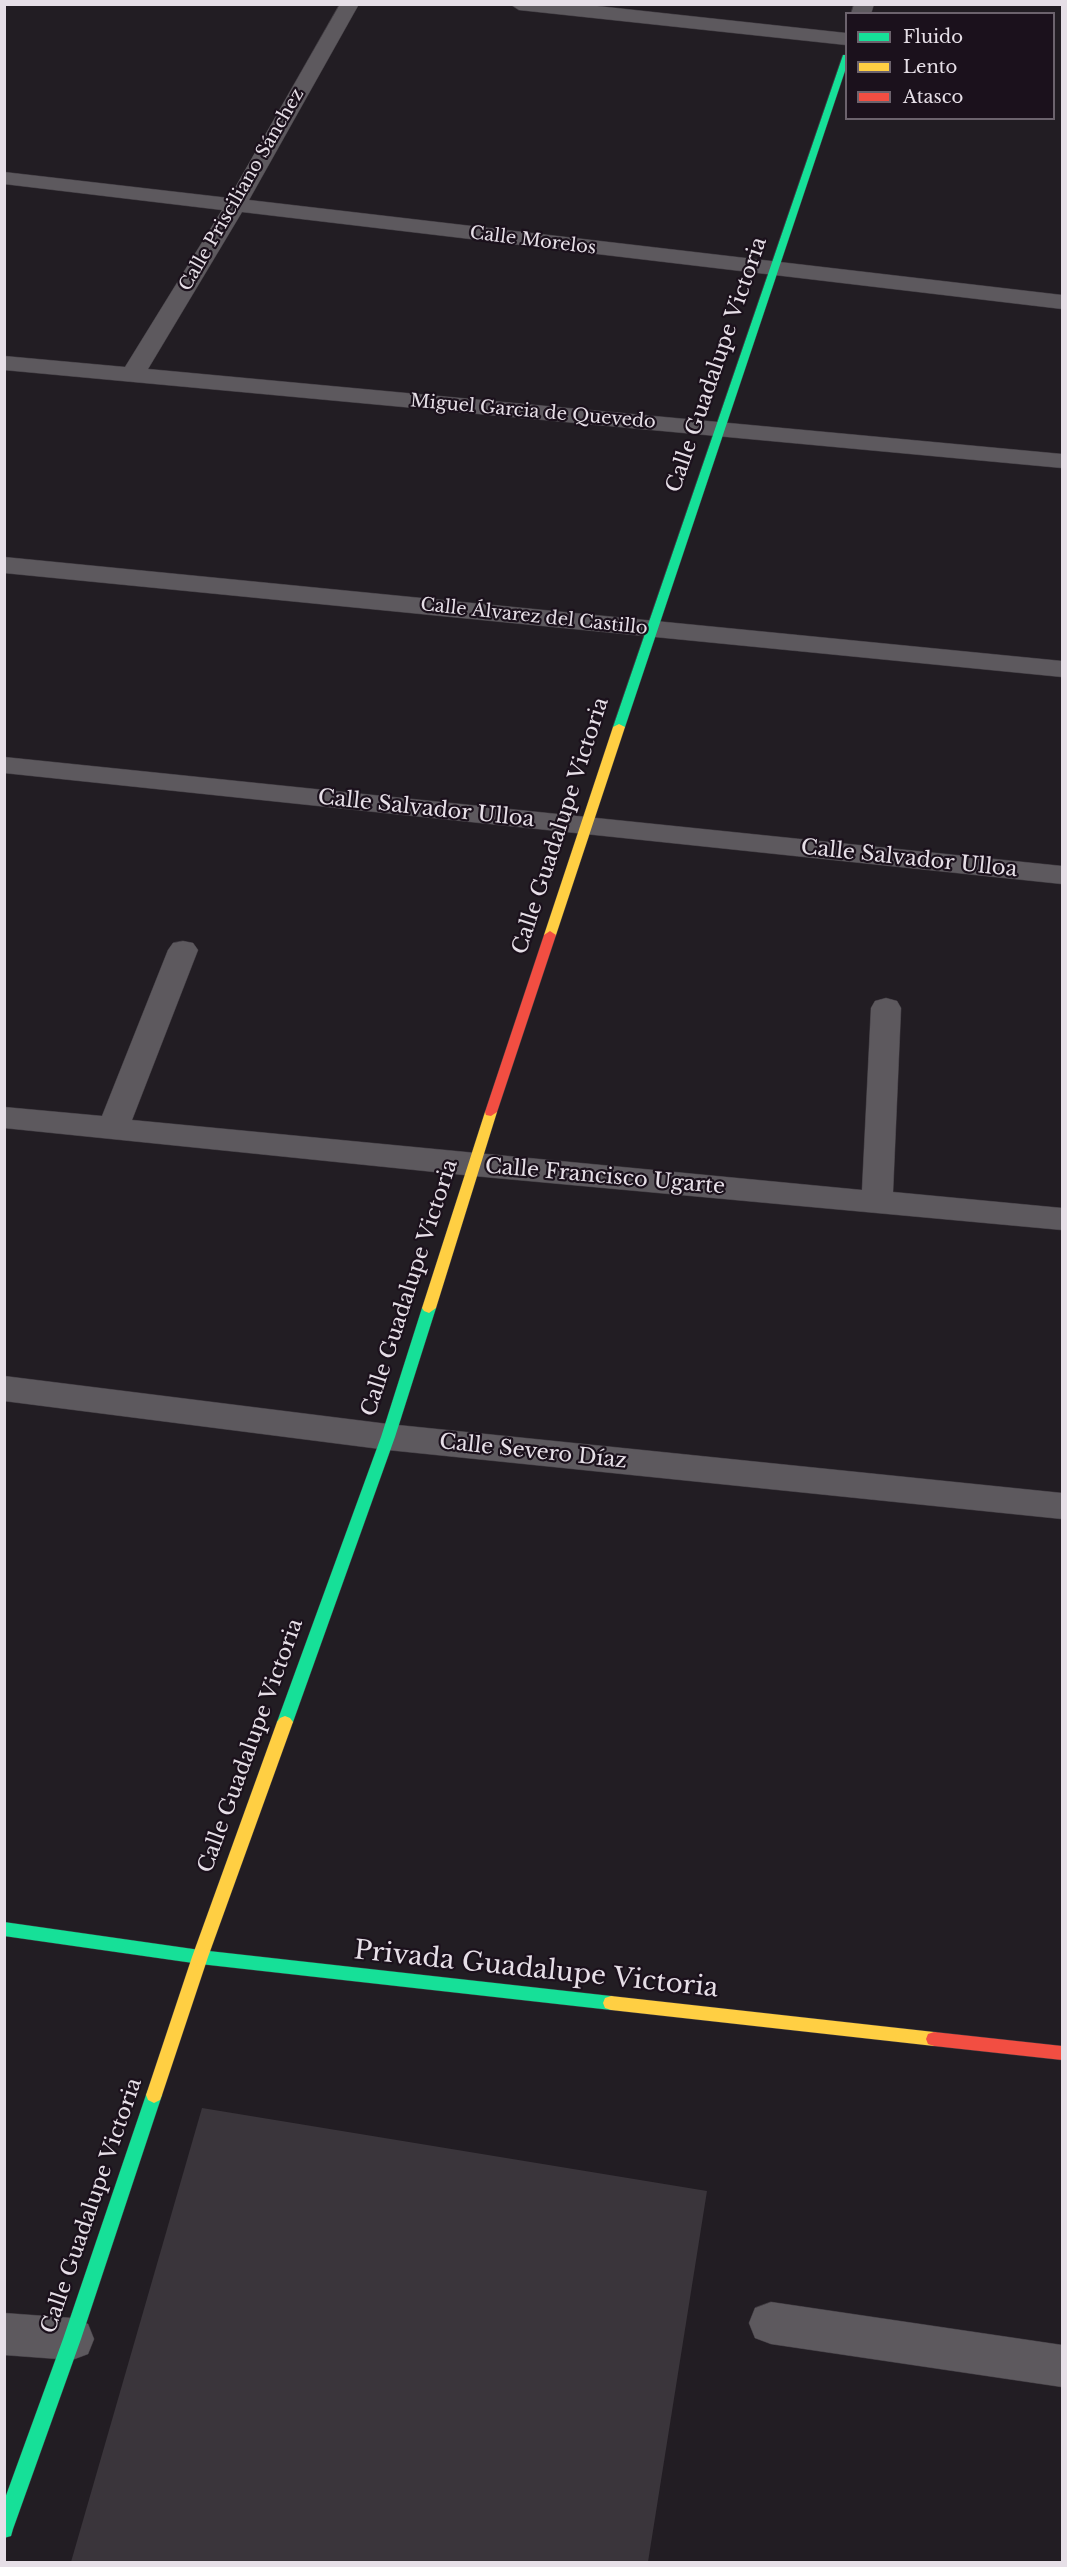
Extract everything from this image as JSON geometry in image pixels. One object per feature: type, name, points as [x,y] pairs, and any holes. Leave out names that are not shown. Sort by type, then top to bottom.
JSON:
[{"type":"street","name":"Calle Prisciliano Sánchez","points":[[133,374],[235,206],[350,4]]},
{"type":"street","points":[[519,4],[845,39]]},
{"type":"street","name":"Calle Guadalupe Victoria","points":[[4,2529],[72,2339],[200,1957],[388,1437],[474,1165],[652,628],[845,60]]},
{"type":"street","name":"Calle Morelos","points":[[4,178],[1062,302]]},
{"type":"street","name":"Miguel Garcia de Quevedo","points":[[4,363],[1062,461]]},
{"type":"street","name":"Calle Álvarez del Castillo","points":[[4,565],[1062,669]]},
{"type":"street","name":"Calle Salvador Ulloa","points":[[4,765],[1062,875]]},
{"type":"street","points":[[112,1128],[183,950]]},
{"type":"street","points":[[877,1202],[886,1008]]},
{"type":"street","name":"Calle Francisco Ugarte","points":[[4,1117],[474,1165],[1062,1219]]},
{"type":"street","name":"Calle Severo Díaz","points":[[4,1388],[388,1437],[1062,1506]]},
{"type":"street","name":"Privada Guadalupe Victoria","points":[[4,1929],[200,1957],[1062,2053]]},
{"type":"street","points":[[771,2323],[1062,2366]]},
{"type":"street","points":[[4,2334],[72,2339]]},
{"type":"building","points":[[202,2108],[707,2191],[648,2562],[71,2562]]},
{"type":"traffic: fast","points":[[619,727],[845,60]]},
{"type":"traffic: fast","points":[[285,1722],[388,1437],[429,1308]]},
{"type":"traffic: fast","points":[[4,1929],[200,1957],[611,2003]]},
{"type":"traffic: fast","points":[[4,2529],[72,2339],[154,2095]]},
{"type":"traffic: slow","points":[[550,935],[619,727]]},
{"type":"traffic: slow","points":[[429,1308],[491,1112]]},
{"type":"traffic: slow","points":[[154,2095],[200,1957],[285,1722]]},
{"type":"traffic: slow","points":[[611,2003],[934,2039]]},
{"type":"traffic: jam","points":[[491,1112],[550,935]]},
{"type":"traffic: jam","points":[[934,2039],[1062,2053]]}]
